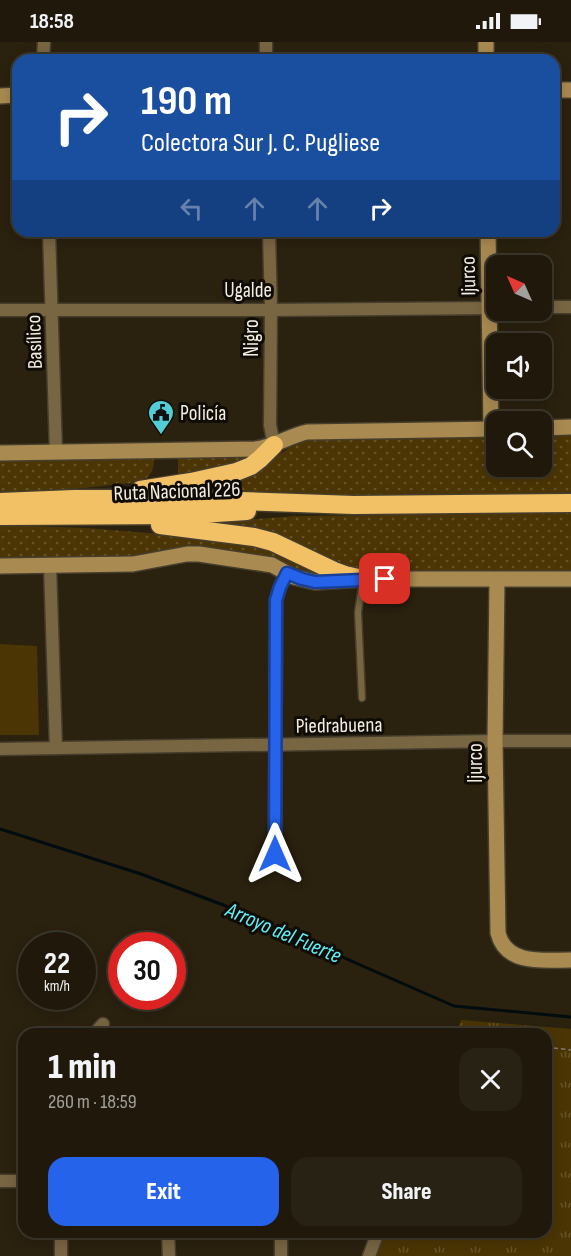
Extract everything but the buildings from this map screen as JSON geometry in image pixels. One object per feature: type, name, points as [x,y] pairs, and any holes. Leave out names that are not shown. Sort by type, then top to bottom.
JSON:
[{"type":"highway","points":[[74,507],[236,472],[251,466],[274,445]]},
{"type":"highway","name":"Ruta Nacional 226","points":[[0,502],[185,515],[354,505],[571,503]]},
{"type":"highway","points":[[74,507],[254,537],[273,543],[345,576],[363,579]]},
{"type":"highway","name":"Ruta Nacional 226","points":[[0,516],[74,507]]},
{"type":"street","name":"Basílico","points":[[49,237],[56,452]]},
{"type":"street","name":"Nigro","points":[[269,237],[270,425],[274,445]]},
{"type":"street","name":"Ijurco","points":[[488,237],[490,255]]},
{"type":"street","points":[[552,307],[571,307]]},
{"type":"street","name":"Ugalde","points":[[0,310],[486,308]]},
{"type":"street","name":"Ijurco","points":[[493,321],[494,411]]},
{"type":"street","points":[[552,428],[571,427]]},
{"type":"street","points":[[0,453],[255,449],[274,445],[307,432],[486,429]]},
{"type":"street","points":[[0,566],[133,564],[199,554],[264,563],[315,582],[363,579],[571,579]]},
{"type":"street","points":[[50,566],[56,748]]},
{"type":"street","points":[[275,854],[276,600],[287,573]]},
{"type":"street","name":"Ijurco","points":[[497,580],[495,741],[497,926],[503,945],[514,954],[529,959],[571,960]]},
{"type":"street","name":"Piedrabuena","points":[[0,750],[571,741]]},
{"type":"street","points":[[99,1028],[103,1024]]},
{"type":"street","points":[[0,1181],[18,1181]]},
{"type":"street","points":[[61,1238],[61,1256]]},
{"type":"street","points":[[168,1238],[169,1256]]},
{"type":"street","points":[[280,1238],[281,1256]]},
{"type":"street","points":[[369,1256],[376,1238]]},
{"type":"lane","points":[[362,698],[358,612],[363,579]]},
{"type":"path","points":[[552,1048],[571,1050]]},
{"type":"green space","points":[[552,435],[571,435],[571,496],[324,497],[175,491],[258,470],[293,445],[306,439],[486,436],[486,477],[552,477]]},
{"type":"green space","points":[[251,456],[252,460],[178,478],[178,458]]},
{"type":"green space","points":[[154,458],[151,473],[140,482],[0,493],[0,459]]},
{"type":"green space","points":[[571,513],[571,575],[375,575],[190,524],[296,516]]},
{"type":"green space","points":[[0,525],[86,528],[237,540],[254,543],[322,572],[318,577],[294,570],[273,558],[198,549],[140,558],[0,560]]},
{"type":"green space","points":[[0,644],[37,646],[39,735],[0,735]]},
{"type":"green space","points":[[461,1020],[571,1029],[571,1256],[375,1256],[382,1238],[552,1238],[552,1028],[458,1028]]},
{"type":"waterway","name":"Arroyo del Fuerte","points":[[0,829],[141,874],[226,906],[454,1006],[571,1017]]},
{"type":"place","name":"Policía","points":[[161,436]]},
{"type":"route","points":[[275,854],[277,593],[287,573],[315,582],[385,579]]}]
